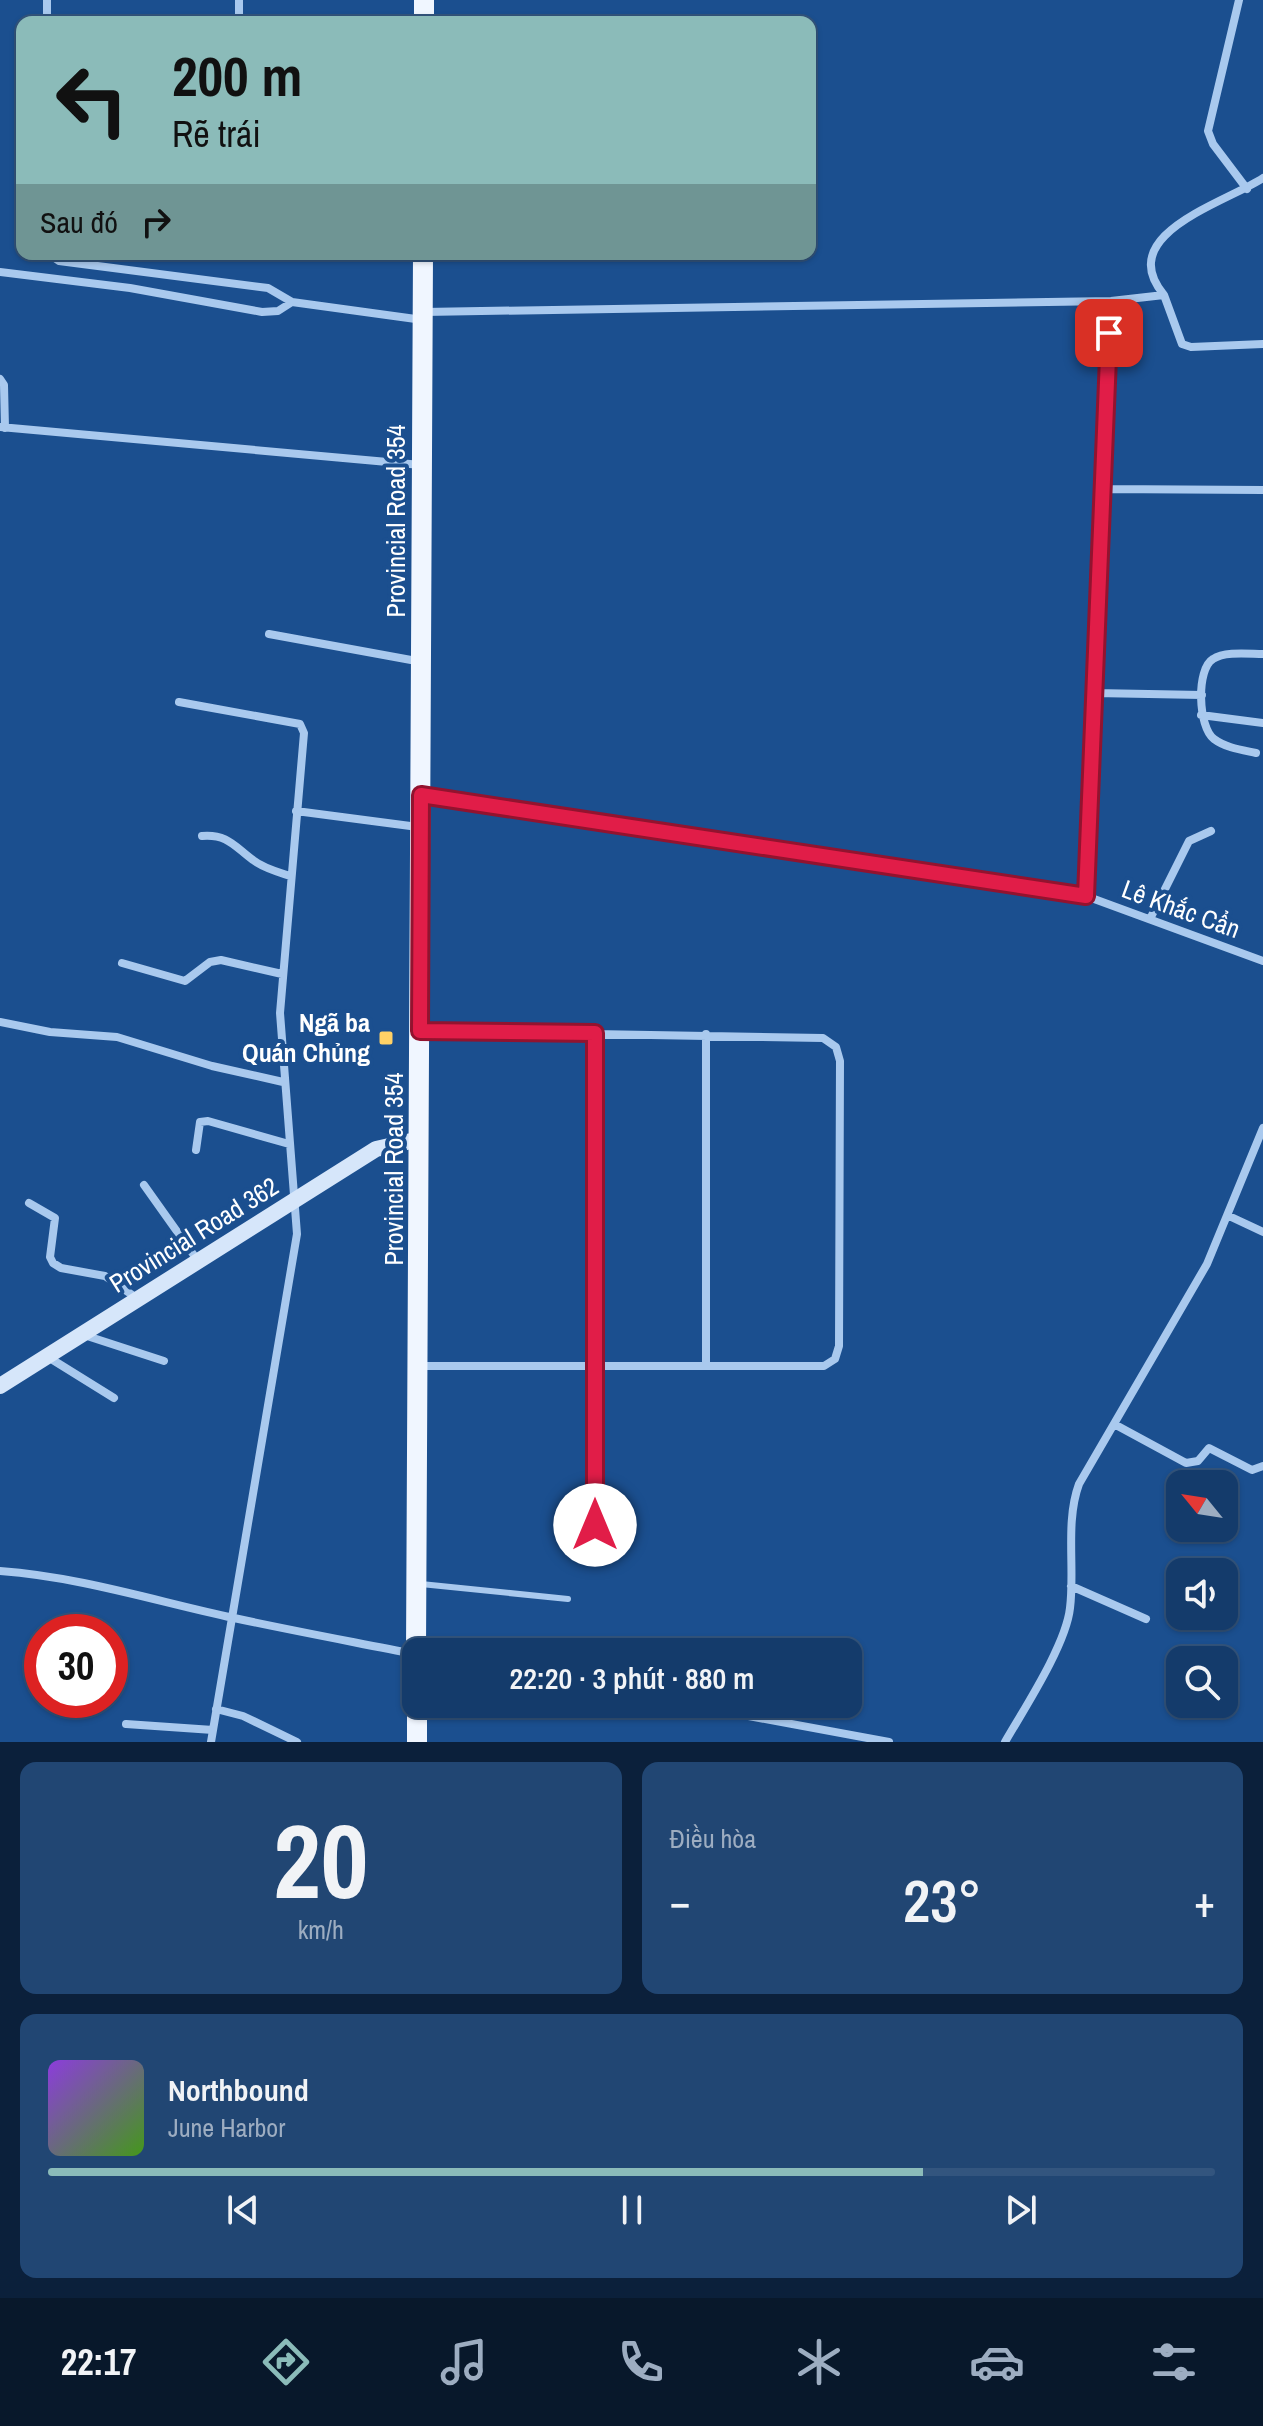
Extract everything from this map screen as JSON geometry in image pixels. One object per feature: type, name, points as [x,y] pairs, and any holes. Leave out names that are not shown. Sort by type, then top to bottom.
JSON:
[{"type":"main road","name":"Provincial Road 354","points":[[416,1638],[423,260]]},
{"type":"main road","name":"Provincial Road 362","points":[[0,1386],[376,1149],[420,1139]]},
{"type":"main road","points":[[417,1718],[417,1742]]},
{"type":"street","points":[[1239,0],[1208,131],[1213,144],[1247,189]]},
{"type":"street","points":[[1263,178],[1182,221],[1164,234],[1152,252],[1149,268],[1151,281],[1164,295],[1182,344],[1191,347],[1263,344]]},
{"type":"street","points":[[58,260],[268,288],[292,302],[423,316],[1111,301],[1164,295]]},
{"type":"street","points":[[0,272],[130,288],[262,312],[278,311],[292,302]]},
{"type":"street","points":[[1086,896],[1111,301]]},
{"type":"street","points":[[0,379],[4,385],[3,427],[422,466]]},
{"type":"street","points":[[1103,489],[1263,490]]},
{"type":"street","points":[[269,634],[422,662]]},
{"type":"street","points":[[1256,753],[1212,738],[1201,715],[1203,669],[1210,660],[1263,654]]},
{"type":"street","points":[[1095,693],[1202,695]]},
{"type":"street","points":[[179,702],[300,724],[304,738],[282,974],[283,1082],[297,1234],[211,1742]]},
{"type":"street","points":[[1201,715],[1263,723]]},
{"type":"street","name":"Lê Khắc Cẩn","points":[[421,795],[1086,896],[1263,961]]},
{"type":"street","points":[[296,811],[421,827]]},
{"type":"street","points":[[1150,919],[1189,841],[1211,831]]},
{"type":"street","points":[[202,836],[230,839],[254,861],[290,876]]},
{"type":"street","points":[[122,963],[185,981],[210,962],[221,960],[282,974]]},
{"type":"street","points":[[0,1022],[50,1032],[117,1037],[212,1066],[283,1082]]},
{"type":"street","points":[[419,1366],[824,1366],[835,1359],[839,1346],[840,1108],[840,1061],[836,1047],[823,1038],[420,1031]]},
{"type":"street","points":[[595,1033],[595,1525]]},
{"type":"street","points":[[706,1034],[706,1365]]},
{"type":"street","points":[[196,1150],[197,1128],[200,1122],[208,1121],[289,1144]]},
{"type":"street","points":[[1005,1742],[1034,1693],[1066,1625],[1075,1495],[1207,1264],[1263,1128]]},
{"type":"street","points":[[144,1185],[198,1261]]},
{"type":"street","points":[[29,1203],[55,1218],[50,1257],[53,1263],[61,1268],[105,1276],[138,1300]]},
{"type":"street","points":[[1229,1216],[1263,1232]]},
{"type":"street","points":[[83,1335],[164,1361]]},
{"type":"street","points":[[47,1357],[114,1398]]},
{"type":"street","points":[[1114,1424],[1186,1463],[1198,1461],[1209,1448],[1252,1470],[1263,1466]]},
{"type":"street","points":[[0,1571],[43,1574],[108,1586],[233,1618],[402,1650]]},
{"type":"street","points":[[1071,1586],[1146,1619]]},
{"type":"street","points":[[216,1709],[243,1716],[297,1742]]},
{"type":"street","points":[[760,1718],[889,1742]]},
{"type":"street","points":[[126,1724],[213,1730]]},
{"type":"lane","points":[[418,1584],[568,1599]]},
{"type":"place","name":"Ngã ba Quán Chủng","points":[[386,1038]]},
{"type":"route","points":[[595,1525],[595,1033],[420,1031],[421,795],[1086,896],[1109,333]]}]
